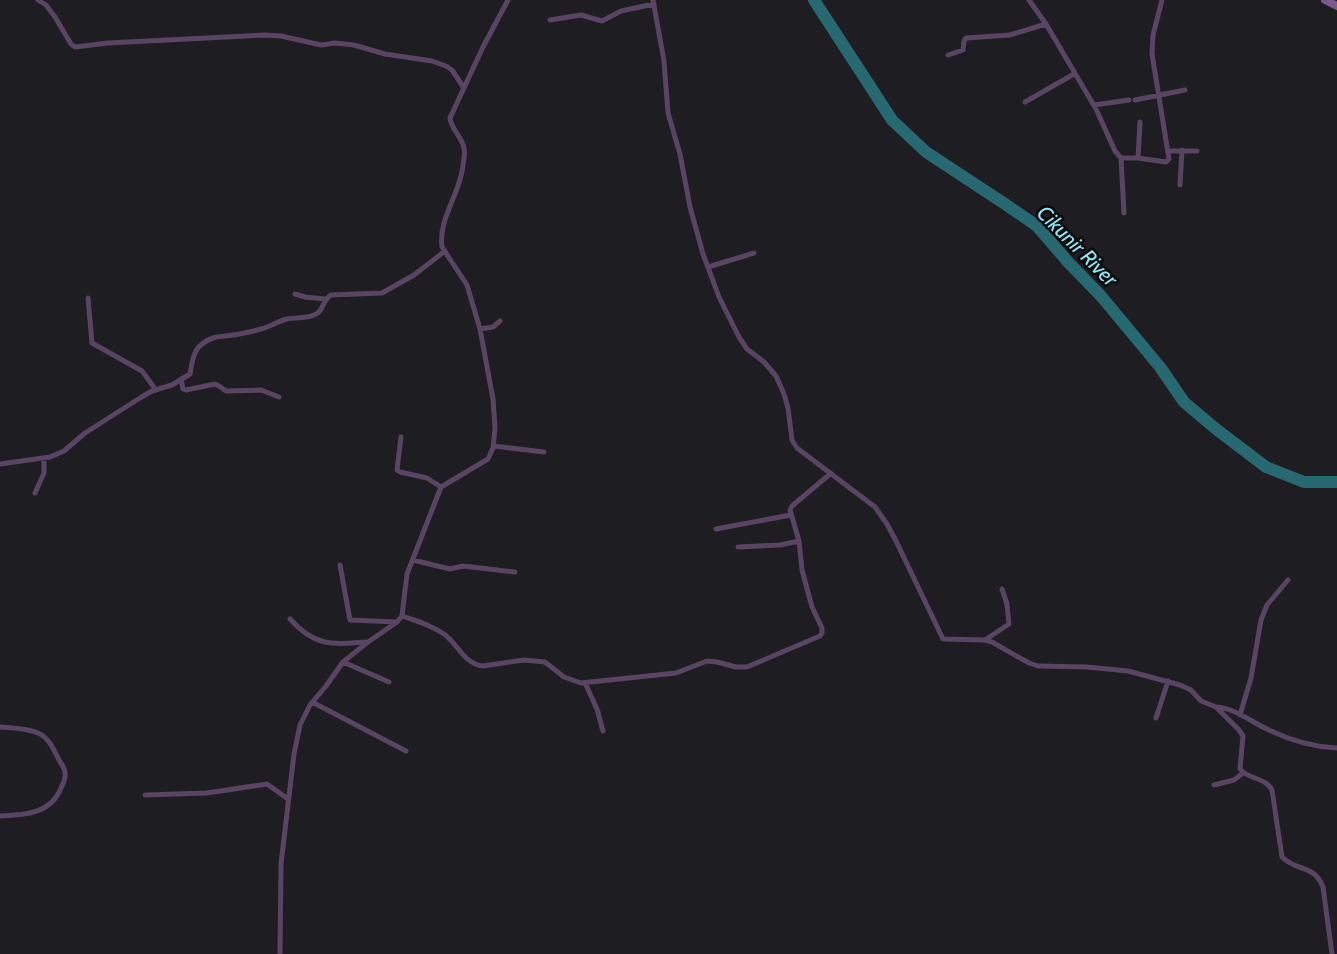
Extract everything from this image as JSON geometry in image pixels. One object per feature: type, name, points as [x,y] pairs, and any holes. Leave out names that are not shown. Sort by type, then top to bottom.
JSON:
[{"type":"street","points":[[38,0],[46,5],[75,47],[265,34],[321,45],[343,43],[385,54],[432,61],[452,70],[464,88]]},
{"type":"street","points":[[280,954],[281,864],[295,744],[300,725],[312,702],[343,662],[402,616],[405,584],[441,487],[488,459],[494,446],[493,399],[480,329],[467,285],[441,242],[444,223],[460,183],[464,156],[464,147],[451,125],[450,118],[508,0]]},
{"type":"street","points":[[1029,0],[1094,105],[1115,151],[1121,158],[1124,213]]},
{"type":"street","points":[[1121,158],[1166,162],[1169,159],[1152,54],[1162,0]]},
{"type":"street","points":[[1325,0],[1337,6]]},
{"type":"street","points":[[550,20],[581,15],[602,21],[621,11],[654,2],[664,61],[668,113],[680,154],[690,207],[708,267],[728,318],[747,349],[776,376],[784,394],[792,440],[797,448],[875,508],[887,524],[943,639],[985,639],[1038,666],[1128,671],[1168,681],[1191,690],[1201,701],[1226,708],[1269,731],[1320,747],[1337,748]]},
{"type":"street","points":[[948,55],[963,50],[966,38],[1010,35],[1046,24]]},
{"type":"street","points":[[1025,102],[1074,74]]},
{"type":"street","points":[[1094,105],[1185,90]]},
{"type":"street","points":[[1138,158],[1140,122]]},
{"type":"street","points":[[1180,185],[1182,150]]},
{"type":"street","points":[[1168,151],[1197,150]]},
{"type":"street","points":[[295,294],[325,299],[333,295],[382,293],[414,275],[445,251]]},
{"type":"street","points":[[708,267],[754,253]]},
{"type":"street","points":[[88,298],[92,343],[142,371],[156,390]]},
{"type":"street","points":[[0,464],[44,458],[64,451],[85,433],[156,390],[172,386],[190,374],[197,350],[211,338],[240,334],[272,326],[282,320],[314,315],[319,312],[325,299]]},
{"type":"street","points":[[480,329],[493,327],[500,321]]},
{"type":"street","points":[[181,379],[186,390],[215,384],[226,391],[261,390],[279,397]]},
{"type":"street","points":[[401,437],[397,470],[426,478],[441,487]]},
{"type":"street","points":[[494,446],[544,452]]},
{"type":"street","points":[[35,493],[43,475],[44,458]]},
{"type":"street","points":[[402,616],[446,636],[477,666],[524,660],[545,662],[564,677],[585,683],[676,673],[707,661],[747,667],[823,632],[812,607],[790,509],[830,474]]},
{"type":"street","points":[[716,529],[791,515]]},
{"type":"street","points":[[738,547],[780,545],[799,541]]},
{"type":"street","points":[[413,560],[450,569],[463,566],[515,572]]},
{"type":"street","points":[[340,565],[350,620],[397,622]]},
{"type":"street","points":[[1240,715],[1251,678],[1261,620],[1267,605],[1288,580]]},
{"type":"street","points":[[985,639],[1009,624],[1002,589]]},
{"type":"street","points":[[290,619],[307,635],[321,642],[368,642]]},
{"type":"street","points":[[343,662],[390,682]]},
{"type":"street","points":[[1156,718],[1168,681]]},
{"type":"street","points":[[585,683],[597,709],[603,731]]},
{"type":"street","points":[[312,702],[406,751]]},
{"type":"street","points":[[1216,707],[1243,736],[1240,769],[1250,777],[1269,785],[1272,790],[1282,857],[1293,865],[1308,869],[1320,879],[1332,954]]},
{"type":"street","points":[[0,727],[36,732],[43,736],[54,748],[66,775],[57,798],[48,806],[36,813],[0,816]]},
{"type":"street","points":[[1214,785],[1234,780],[1243,773]]},
{"type":"street","points":[[145,795],[207,793],[267,784],[288,799]]},
{"type":"waterway","name":"Cikunir River","points":[[814,0],[892,120],[926,152],[1037,226],[1101,296],[1160,367],[1184,402],[1266,467],[1304,482],[1337,482]]}]
